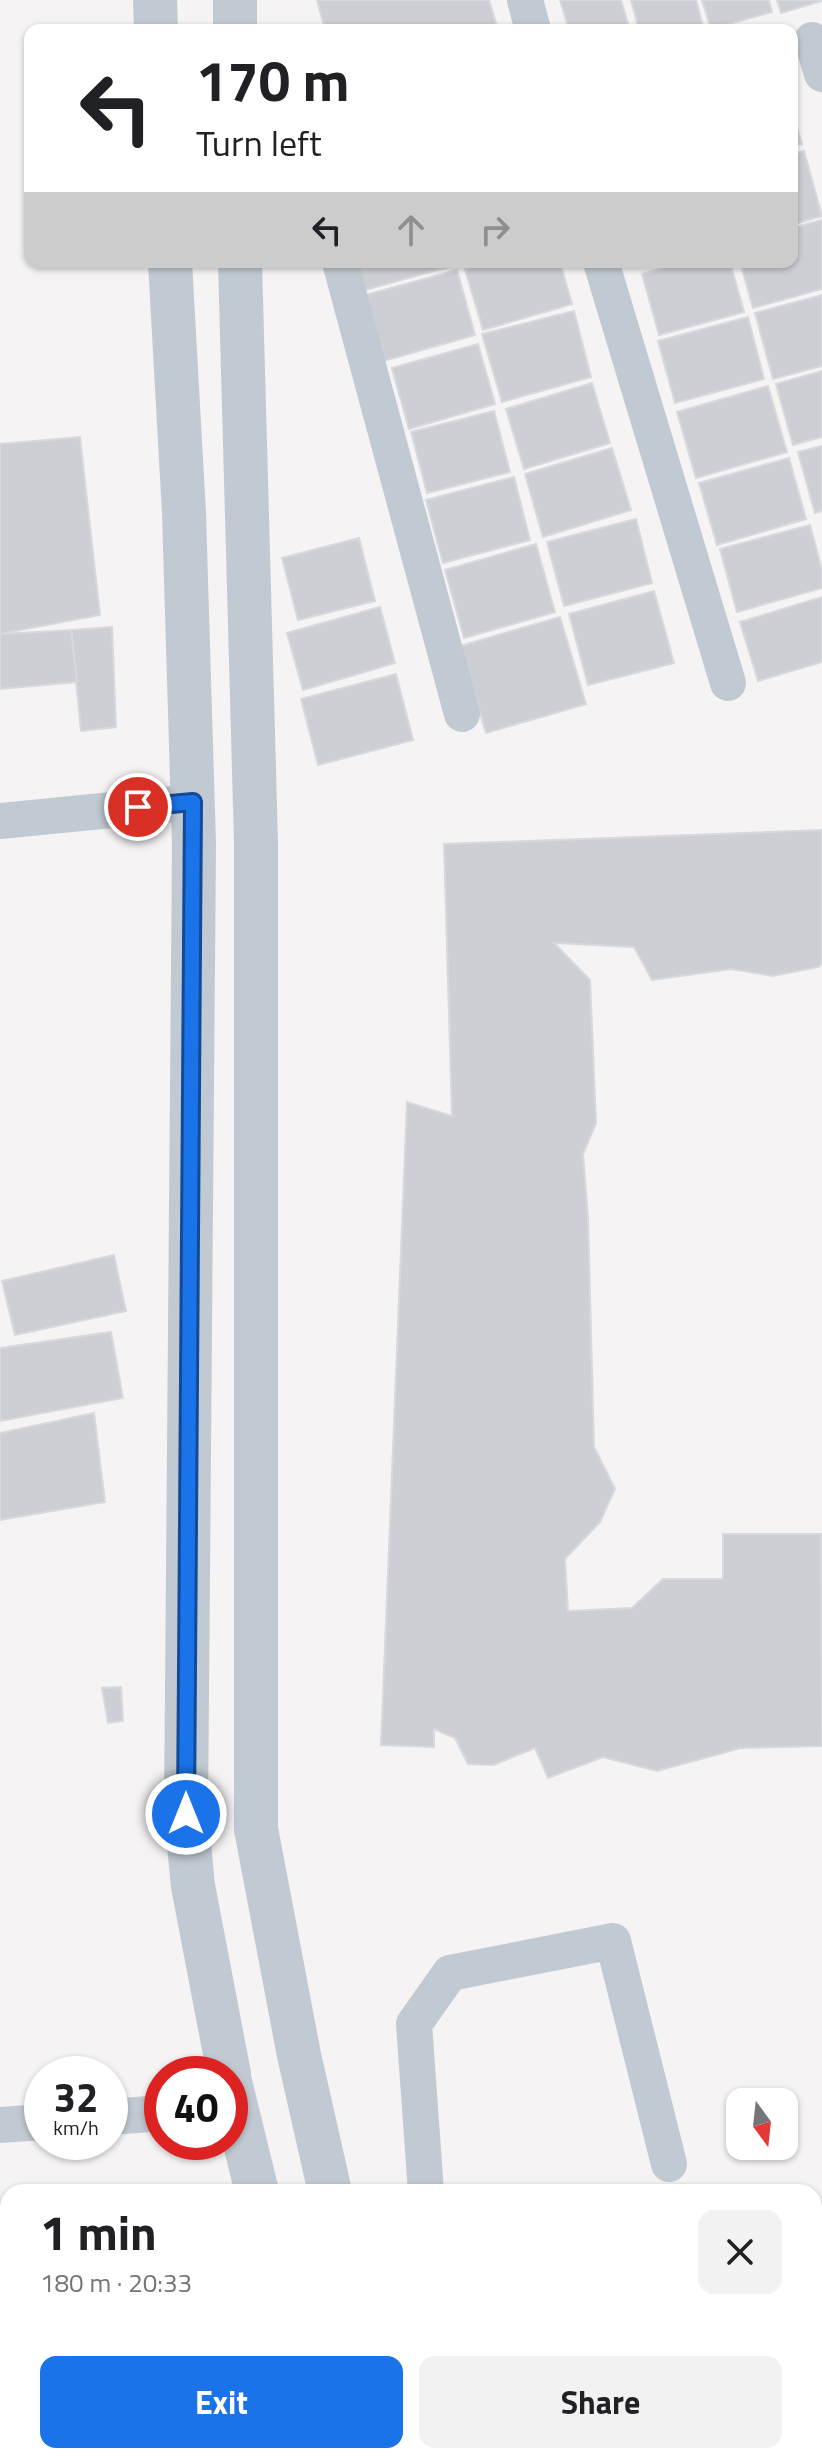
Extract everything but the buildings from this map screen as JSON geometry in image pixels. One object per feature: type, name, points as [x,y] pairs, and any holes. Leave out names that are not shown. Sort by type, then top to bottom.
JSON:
[{"type":"street","points":[[155,0],[156,24]]},
{"type":"street","points":[[235,0],[235,24]]},
{"type":"street","points":[[525,0],[531,24]]},
{"type":"street","points":[[809,40],[822,74]]},
{"type":"street","points":[[170,268],[184,513],[193,823],[186,1814],[193,1886],[224,2056]]},
{"type":"street","points":[[240,268],[256,843],[256,1829],[299,2055],[328,2184]]},
{"type":"street","points":[[342,268],[462,714]]},
{"type":"street","points":[[603,268],[728,683]]},
{"type":"street","points":[[0,821],[193,823],[256,843]]},
{"type":"street","points":[[425,2184],[414,2024],[450,1973],[613,1941],[669,2164]]},
{"type":"street","points":[[0,2125],[24,2123]]},
{"type":"street","points":[[248,2158],[255,2184]]},
{"type":"route","points":[[138,807],[193,802],[186,1814]]}]
